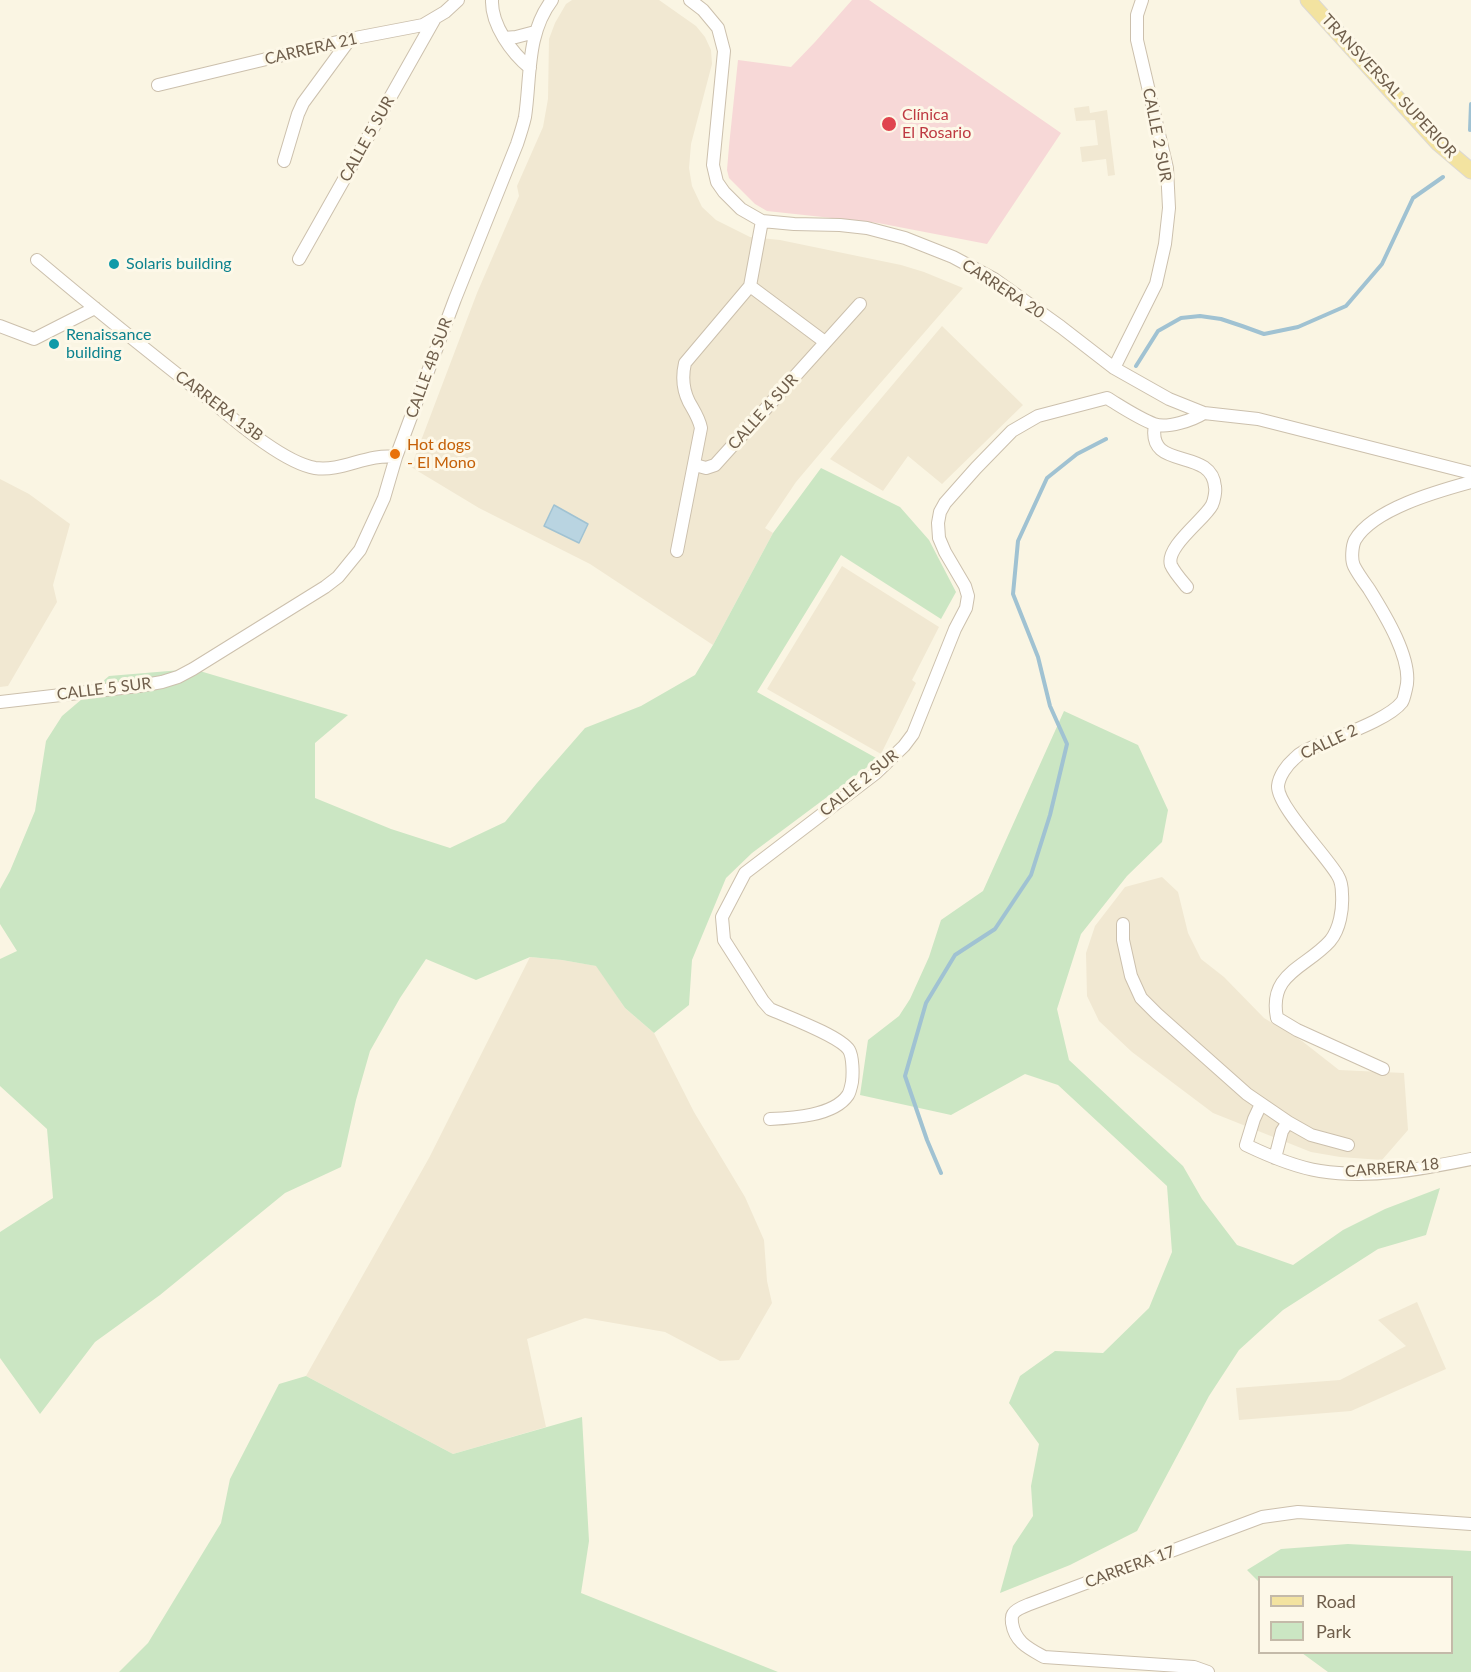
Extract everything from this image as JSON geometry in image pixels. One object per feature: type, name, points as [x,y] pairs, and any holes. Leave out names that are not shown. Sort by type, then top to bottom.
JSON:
[{"type":"main road","name":"TRANSVERSAL SUPERIOR","points":[[1308,0],[1441,145],[1471,171]]},
{"type":"main road","points":[[1441,145],[1471,179]]},
{"type":"street","name":"CARRERA 21","points":[[158,85],[350,39],[423,25],[445,12],[458,0]]},
{"type":"street","points":[[492,0],[496,20],[504,38],[512,51],[530,68]]},
{"type":"street","points":[[504,38],[535,33],[552,0]]},
{"type":"street","name":"CARRERA 20","points":[[690,0],[703,10],[718,28],[724,51],[713,165],[717,182],[732,201],[750,215],[762,221],[867,228],[905,238],[954,257],[994,279],[1113,368],[1168,399],[1204,413],[1258,419],[1471,474]]},
{"type":"street","name":"CALLE 2 SUR","points":[[1113,368],[1156,284],[1165,244],[1169,208],[1167,168],[1137,40],[1137,15],[1142,0]]},
{"type":"street","name":"CALLE 5 SUR","points":[[299,259],[434,19]]},
{"type":"street","name":"CALLE 4B SUR","points":[[203,663],[325,587],[338,577],[360,550],[384,498],[396,457],[454,299],[517,144],[524,118],[535,33]]},
{"type":"street","points":[[284,161],[303,103],[350,39]]},
{"type":"street","name":"CALLE 4 SUR","points":[[677,551],[701,428],[699,418],[688,400],[682,377],[685,363],[750,286],[762,221]]},
{"type":"street","name":"CARRERA 13B","points":[[37,260],[171,370],[278,451],[315,468],[335,468],[372,457],[396,457]]},
{"type":"street","points":[[750,286],[825,342]]},
{"type":"street","name":"CALLE 4 SUR","points":[[695,465],[706,468],[715,465],[860,304]]},
{"type":"street","points":[[0,326],[34,339],[95,308]]},
{"type":"street","name":"CALLE 2 SUR","points":[[770,1119],[805,1117],[843,1101],[849,1094],[854,1073],[849,1050],[835,1038],[770,1009],[724,940],[722,917],[745,873],[876,773],[913,734],[955,629],[966,608],[968,596],[939,538],[938,523],[945,503],[1012,431],[1038,416],[1107,399],[1155,425]]},
{"type":"street","points":[[1187,587],[1171,564],[1171,555],[1183,537],[1212,505],[1216,488],[1209,471],[1188,459],[1170,455],[1157,447],[1153,436],[1155,425],[1167,425],[1195,418],[1204,413]]},
{"type":"street","name":"CALLE 2","points":[[1383,1070],[1297,1030],[1277,1018],[1275,1007],[1277,993],[1283,980],[1331,940],[1337,929],[1342,894],[1339,877],[1283,802],[1278,787],[1284,770],[1295,756],[1390,712],[1402,702],[1407,686],[1407,669],[1402,650],[1353,564],[1354,542],[1364,527],[1410,501],[1471,482]]},
{"type":"street","name":"CALLE 5 SUR","points":[[0,702],[162,682],[178,677],[203,663]]},
{"type":"street","points":[[1123,924],[1123,940],[1131,976],[1141,998],[1156,1014],[1261,1104],[1311,1135],[1348,1145]]},
{"type":"street","name":"CARRERA 18","points":[[1261,1104],[1246,1145],[1275,1158],[1318,1171],[1356,1175],[1429,1167],[1471,1159]]},
{"type":"street","points":[[1275,1158],[1282,1131],[1288,1122]]},
{"type":"street","name":"CARRERA 17","points":[[1208,1672],[1194,1667],[1044,1657],[1024,1646],[1014,1635],[1012,1615],[1015,1611],[1030,1604],[1262,1518],[1298,1512],[1471,1524]]},
{"type":"shaded area","points":[[572,0],[659,0],[696,26],[705,37],[711,50],[712,64],[691,144],[689,168],[692,186],[702,207],[716,220],[750,237],[780,240],[901,265],[963,288],[796,482],[765,528],[773,533],[713,645],[590,564],[479,508],[411,467],[477,293],[519,196],[517,186],[543,127],[548,99],[549,39],[566,4]]},
{"type":"shaded area","name":"Clínica El Rosario","points":[[852,0],[869,0],[1061,133],[987,244],[878,223],[767,211],[755,204],[729,178],[727,170],[738,60],[791,67]]},
{"type":"shaded area","points":[[1089,106],[1090,113],[1107,110],[1115,175],[1108,176],[1106,159],[1082,162],[1080,147],[1098,145],[1095,120],[1076,121],[1074,108]]},
{"type":"shaded area","points":[[942,326],[1023,405],[942,484],[908,456],[883,491],[830,459]]},
{"type":"shaded area","points":[[0,479],[29,494],[70,524],[53,585],[57,602],[8,686],[0,687]]},
{"type":"shaded area","points":[[842,566],[939,627],[912,680],[916,683],[881,754],[767,689]]},
{"type":"shaded area","points":[[1162,877],[1178,892],[1188,933],[1201,959],[1224,977],[1264,1018],[1302,1041],[1339,1070],[1404,1073],[1408,1130],[1382,1160],[1311,1152],[1213,1113],[1132,1052],[1099,1021],[1087,996],[1086,953],[1095,926],[1125,887]]},
{"type":"shaded area","points":[[530,957],[597,966],[625,1008],[654,1033],[694,1112],[745,1197],[764,1240],[767,1281],[772,1303],[739,1360],[720,1361],[665,1332],[585,1318],[527,1339],[546,1427],[453,1454],[306,1376],[429,1158]]},
{"type":"shaded area","points":[[1417,1302],[1446,1369],[1351,1411],[1239,1420],[1236,1388],[1340,1380],[1406,1346],[1378,1320]]},
{"type":"green space","points":[[821,468],[900,507],[929,540],[956,592],[941,619],[841,555],[757,692],[878,759],[752,853],[726,878],[692,960],[689,1005],[654,1033],[625,1008],[596,966],[530,957],[476,980],[426,959],[400,998],[370,1051],[341,1167],[285,1193],[160,1295],[95,1342],[40,1414],[0,1358],[0,1232],[53,1198],[47,1129],[0,1086],[0,959],[17,951],[0,924],[0,889],[35,811],[46,741],[62,716],[109,676],[193,669],[348,715],[315,743],[315,798],[391,829],[450,848],[505,822],[585,728],[641,706],[695,675],[773,533]]},
{"type":"green space","points":[[1064,711],[1138,745],[1168,810],[1162,842],[1127,876],[1081,934],[1057,1009],[1069,1060],[1183,1166],[1202,1199],[1237,1245],[1293,1265],[1343,1230],[1385,1209],[1440,1188],[1426,1235],[1378,1249],[1283,1310],[1239,1350],[1209,1396],[1137,1531],[1070,1565],[1000,1593],[1013,1546],[1033,1516],[1031,1486],[1039,1444],[1009,1403],[1020,1376],[1055,1351],[1103,1353],[1149,1308],[1172,1252],[1167,1186],[1058,1085],[1025,1074],[951,1115],[860,1095],[868,1040],[899,1016],[910,999],[929,957],[941,920],[983,891]]},
{"type":"green space","points":[[306,1376],[453,1454],[582,1417],[589,1541],[581,1593],[778,1672],[119,1672],[148,1643],[221,1523],[230,1479],[279,1384]]},
{"type":"green space","points":[[1348,1544],[1471,1551],[1471,1672],[1328,1672],[1303,1654],[1453,1654],[1453,1576],[1258,1576],[1258,1581],[1247,1570],[1281,1549]]},
{"type":"water","points":[[554,505],[588,524],[579,543],[544,526]]},
{"type":"waterway","points":[[1470,130],[1471,104]]},
{"type":"waterway","points":[[1136,366],[1158,331],[1181,318],[1200,316],[1221,319],[1264,334],[1298,327],[1346,306],[1382,264],[1413,198],[1443,177]]},
{"type":"waterway","points":[[941,1173],[905,1076],[926,1003],[955,955],[995,929],[1031,875],[1050,815],[1067,744],[1050,706],[1038,657],[1013,594],[1018,541],[1047,478],[1077,454],[1106,439]]},
{"type":"place","name":"Clínica El Rosario","points":[[889,124]]},
{"type":"place","name":"Solaris building","points":[[114,264]]},
{"type":"place","name":"Renaissance building","points":[[54,344]]},
{"type":"place","name":"Hot dogs - El Mono","points":[[395,454]]}]
